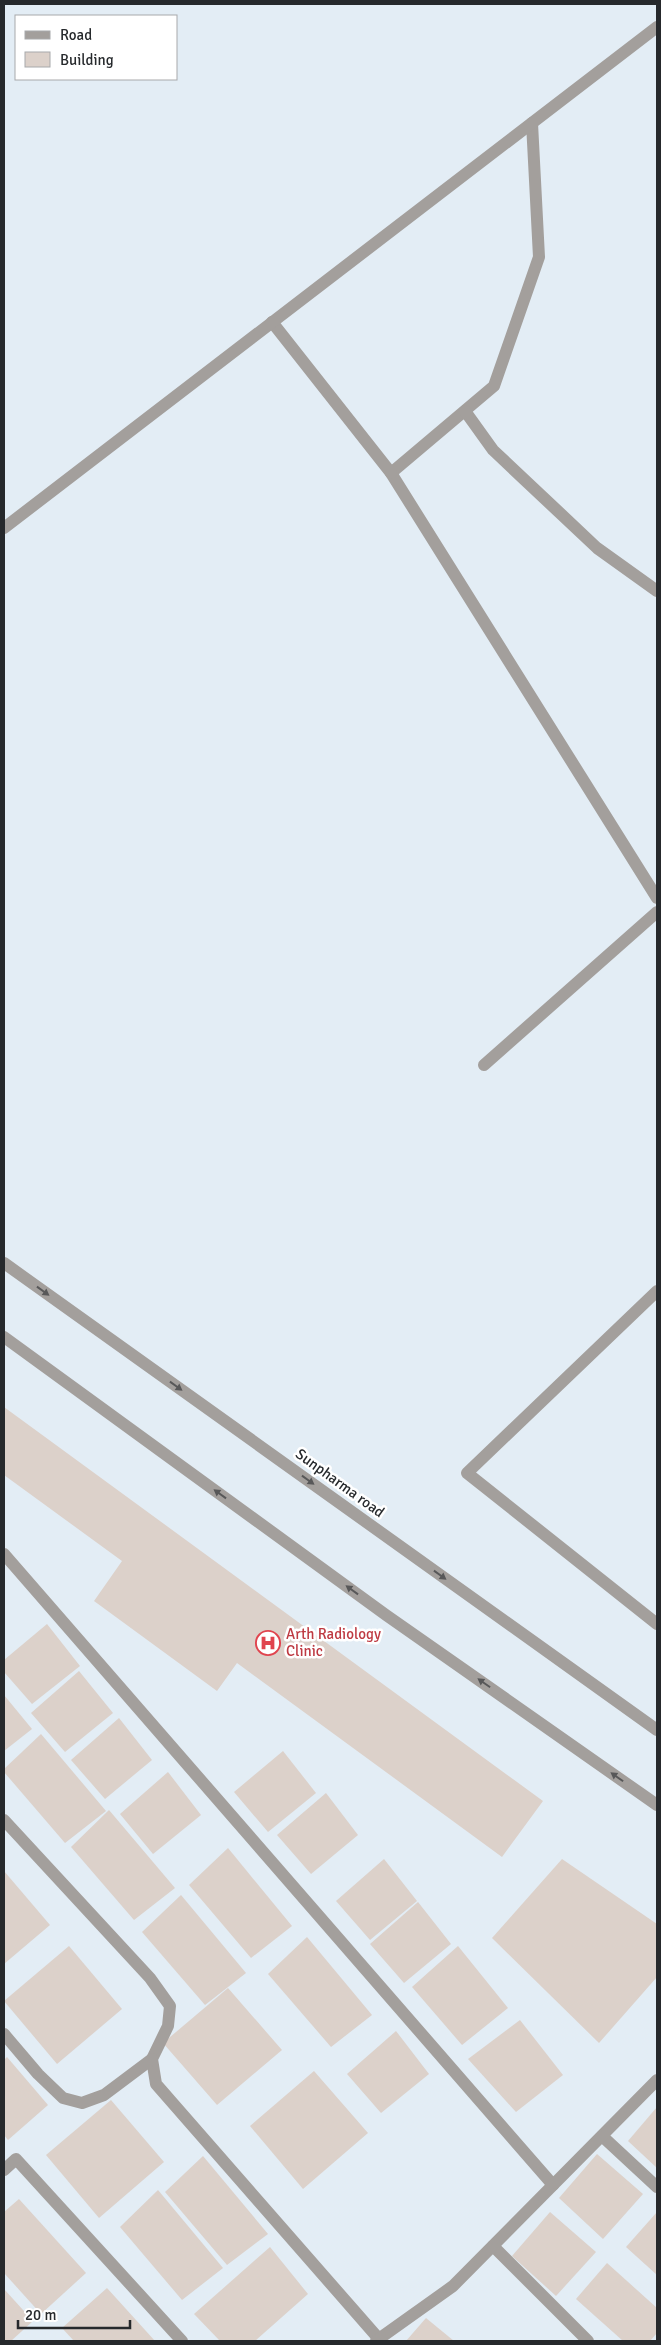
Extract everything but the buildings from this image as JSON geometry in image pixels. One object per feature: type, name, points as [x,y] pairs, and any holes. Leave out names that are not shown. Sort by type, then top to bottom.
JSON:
[{"type":"street","points":[[4,528],[657,27]]},
{"type":"street","points":[[391,473],[494,386],[539,257],[532,123]]},
{"type":"street","points":[[272,322],[391,473],[657,898]]},
{"type":"street","points":[[464,411],[494,450],[597,548],[657,591]]},
{"type":"street","points":[[484,1065],[657,912]]},
{"type":"street","name":"Sunpharma road","points":[[4,1263],[657,1730]]},
{"type":"street","points":[[657,1291],[467,1473],[657,1624]]},
{"type":"street","points":[[4,1337],[386,1615],[657,1805]]},
{"type":"street","points":[[4,1554],[553,2185]]},
{"type":"street","points":[[4,1820],[150,1978],[170,2006],[168,2026],[152,2059],[104,2095],[82,2103],[63,2098],[38,2074],[4,2034]]},
{"type":"street","points":[[152,2059],[156,2084],[378,2340],[453,2286],[657,2080]]},
{"type":"street","points":[[602,2136],[657,2187]]},
{"type":"street","points":[[4,2170],[16,2159],[182,2341]]},
{"type":"street","points":[[493,2246],[588,2341]]},
{"type":"place","name":"Arth Radiology Clinic","points":[[268,1643]]}]
